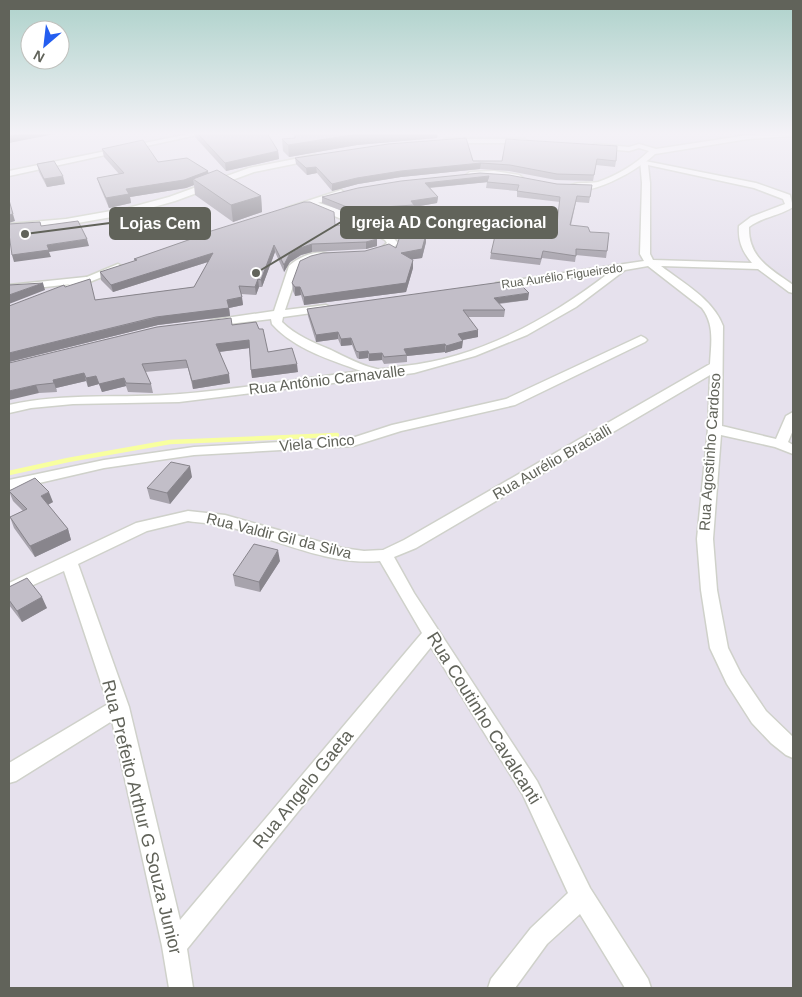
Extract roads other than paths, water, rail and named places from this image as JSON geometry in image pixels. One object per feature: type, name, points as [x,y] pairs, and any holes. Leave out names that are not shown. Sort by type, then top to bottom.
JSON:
[{"type":"street","points":[[9,227],[66,222],[129,211],[172,199],[226,180]]},
{"type":"street","points":[[564,186],[582,187],[603,184],[609,180]]},
{"type":"street","points":[[646,180],[645,254],[650,263]]},
{"type":"street","points":[[734,180],[786,197],[790,205],[756,218],[744,226],[743,238],[745,247],[750,255],[793,290]]},
{"type":"street","points":[[280,211],[350,191]]},
{"type":"street","points":[[308,202],[382,233],[392,240],[393,243],[385,250],[361,254]]},
{"type":"street","points":[[334,256],[307,258],[294,266],[276,322],[282,330],[324,351],[376,373]]},
{"type":"street","points":[[53,293],[130,263]]},
{"type":"street","name":"Rua Aurélio Figueiredo","points":[[486,287],[620,269],[650,263],[762,266]]},
{"type":"street","name":"Rua Agostinho Cardoso","points":[[650,263],[692,294],[713,315],[718,326],[715,429],[704,539],[708,590],[719,648],[734,679],[759,716],[778,737],[793,749]]},
{"type":"street","name":"Rua Antônio Carnavalle","points":[[9,409],[61,399],[134,400],[179,398],[414,369],[447,362],[485,350],[535,326],[599,287],[620,269]]},
{"type":"street","points":[[9,288],[86,280]]},
{"type":"street","points":[[198,324],[334,307]]},
{"type":"street","name":"Viela Cinco","points":[[9,485],[104,464],[194,450],[352,442],[397,428],[510,402],[641,340]]},
{"type":"street","name":"Rua Aurélio Bracialli","points":[[385,555],[410,544],[716,366]]},
{"type":"street","points":[[780,444],[793,416]]},
{"type":"street","points":[[715,429],[780,444],[793,450]]},
{"type":"street","name":"Rua Valdir Gil da Silva","points":[[9,590],[142,527],[188,516],[225,520],[342,554],[364,557],[385,555]]},
{"type":"street","name":"Rua Coutinho Cavalcanti","points":[[385,555],[408,596],[530,788],[582,896],[639,988]]},
{"type":"street","name":"Rua Prefeito Arthur G Souza Junior","points":[[69,561],[119,707],[174,946],[181,988]]},
{"type":"street","name":"Rua Angelo Gaeta","points":[[174,946],[432,633]]},
{"type":"street","points":[[9,774],[119,707]]},
{"type":"street","points":[[500,988],[539,936],[582,896]]},
{"type":"waterway","points":[[9,473],[68,460],[170,442],[337,435]]},
{"type":"place","name":"Lojas Cem","points":[[25,234]]},
{"type":"place","name":"Igreja AD Congregacional","points":[[256,273]]}]
